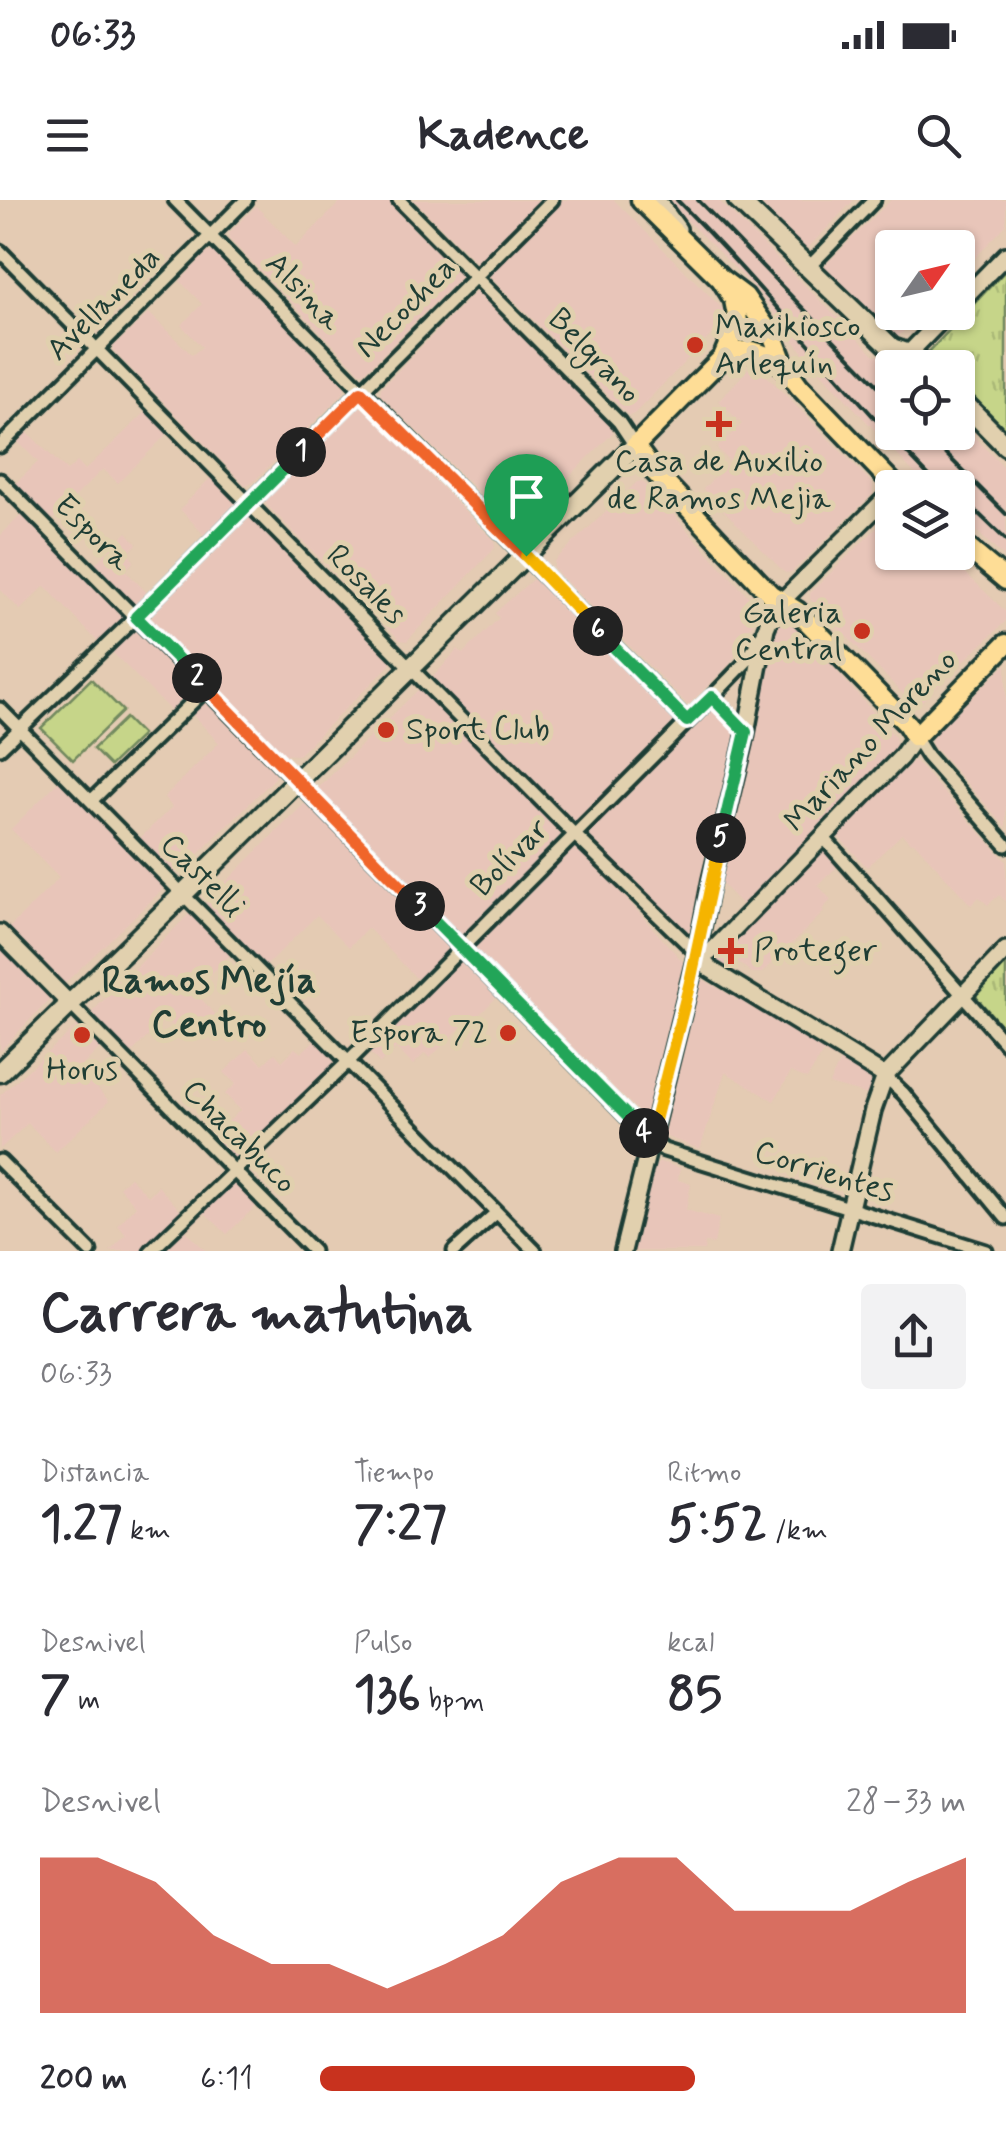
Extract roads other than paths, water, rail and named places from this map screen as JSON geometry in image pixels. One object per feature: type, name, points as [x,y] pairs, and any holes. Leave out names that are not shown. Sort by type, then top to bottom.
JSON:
[{"type":"main road","points":[[641,200],[721,279],[745,297],[774,339],[784,366],[877,470]]},
{"type":"main road","points":[[739,202],[896,350]]},
{"type":"main road","points":[[721,279],[734,300],[738,320],[723,357]]},
{"type":"main road","points":[[0,1072],[723,357],[738,350],[754,350],[784,366]]},
{"type":"main road","points":[[975,414],[1006,446]]},
{"type":"main road","name":"Belgrano","points":[[636,446],[651,468],[770,594],[783,600],[907,724],[915,737]]},
{"type":"main road","points":[[975,555],[1005,581]]},
{"type":"main road","name":"Mariano Moreno","points":[[915,737],[1005,643]]},
{"type":"street","name":"Alsina","points":[[175,200],[687,721]]},
{"type":"street","name":"Avellaneda","points":[[0,446],[246,200]]},
{"type":"street","name":"Belgrano","points":[[399,200],[619,422],[636,446]]},
{"type":"street","name":"Necochea","points":[[0,748],[552,200]]},
{"type":"street","points":[[657,200],[698,256]]},
{"type":"street","points":[[808,269],[874,200]]},
{"type":"street","name":"Rosales","points":[[0,252],[574,834],[697,953]]},
{"type":"street","points":[[975,287],[1006,255]]},
{"type":"street","points":[[912,350],[931,330]]},
{"type":"street","name":"Espora","points":[[0,480],[650,1140]]},
{"type":"street","name":"Bolívar","points":[[152,1251],[712,697],[746,662],[783,600],[875,510]]},
{"type":"street","points":[[623,1251],[697,953],[766,628]]},
{"type":"street","points":[[90,801],[206,688]]},
{"type":"street","points":[[712,697],[746,732]]},
{"type":"street","name":"Castelli","points":[[0,709],[535,1251]]},
{"type":"street","points":[[915,737],[927,756],[1006,845]]},
{"type":"street","name":"Mariano Moreno","points":[[697,953],[709,953],[715,948],[915,737]]},
{"type":"street","points":[[823,837],[1006,1044]]},
{"type":"street","name":"Chacabuco","points":[[0,933],[313,1251]]},
{"type":"street","points":[[840,1251],[873,1110],[885,1076],[1006,950]]},
{"type":"street","points":[[697,953],[710,969],[885,1076],[1006,1218]]},
{"type":"street","name":"Corrientes","points":[[650,1140],[664,1150],[986,1251]]},
{"type":"street","points":[[0,1160],[90,1251]]},
{"type":"street","points":[[454,1251],[496,1212]]},
{"type":"railway","points":[[677,200],[924,470]]},
{"type":"railway","points":[[698,200],[875,382]]},
{"type":"railway","points":[[942,450],[1006,514]]},
{"type":"railway","points":[[975,510],[1006,540]]},
{"type":"place","name":"Maxikiosco Arlequín","points":[[695,345]]},
{"type":"place","name":"Casa de Auxilio de Ramos Mejia","points":[[719,424]]},
{"type":"place","name":"Galeria Central","points":[[862,631]]},
{"type":"place","name":"Sport Club","points":[[386,730]]},
{"type":"place","name":"Proteger","points":[[731,951]]},
{"type":"place","name":"Espora 72","points":[[508,1033]]},
{"type":"place","name":"Horus","points":[[82,1035]]},
{"type":"district","name":"Ramos Mejía Centro","points":[[209,1003]]}]
